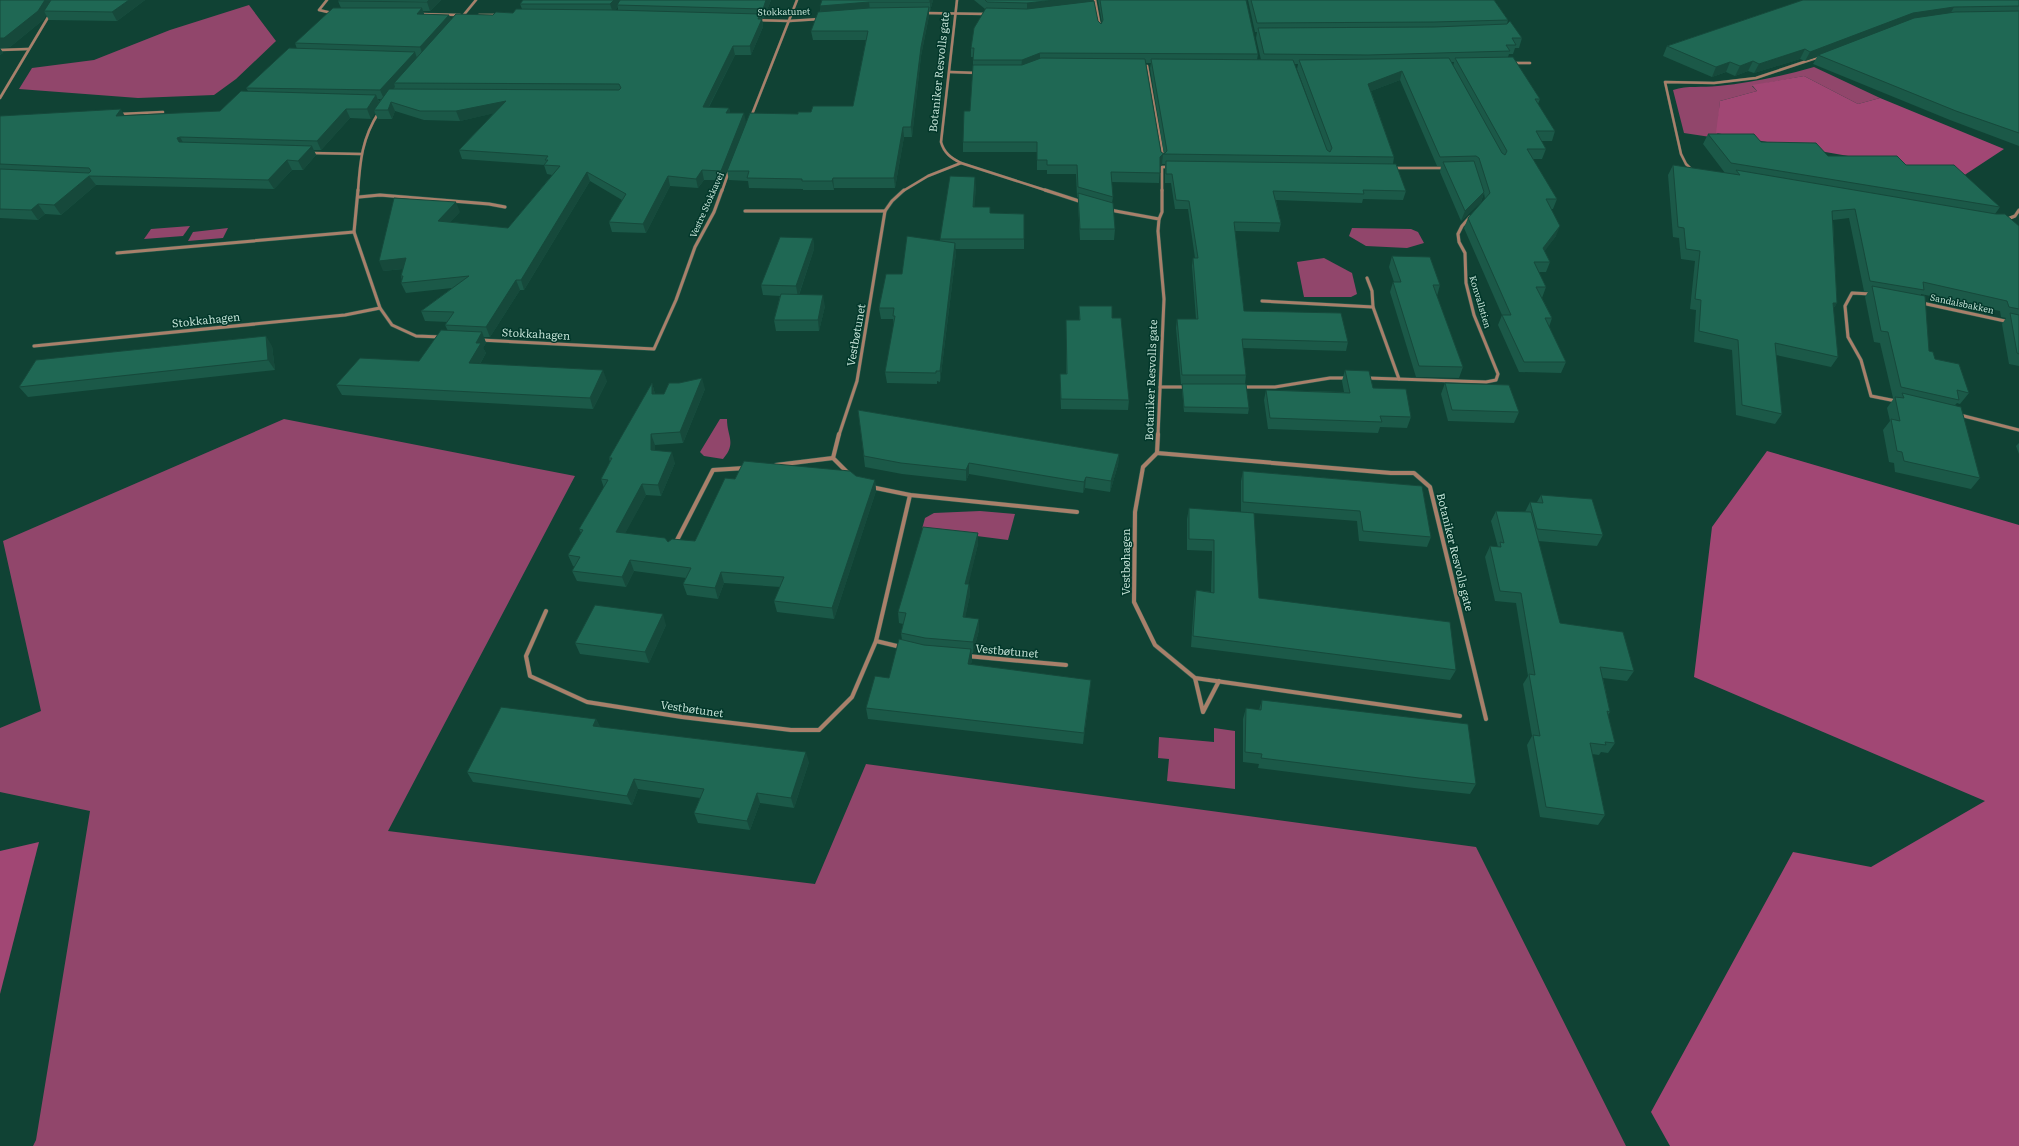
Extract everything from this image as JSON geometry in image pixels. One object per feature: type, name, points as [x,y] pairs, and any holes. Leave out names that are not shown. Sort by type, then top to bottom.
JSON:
[{"type":"street","points":[[327,0],[319,10],[335,13]]},
{"type":"street","points":[[459,20],[476,0]]},
{"type":"street","points":[[751,118],[797,0]]},
{"type":"street","name":"Botaniker Resvolls gate","points":[[957,0],[954,12],[950,72],[941,142],[943,150],[949,157],[960,163],[1086,203]]},
{"type":"street","points":[[1095,0],[1100,30]]},
{"type":"street","points":[[0,98],[53,9]]},
{"type":"street","points":[[916,13],[954,12],[990,14]]},
{"type":"street","points":[[415,14],[501,15]]},
{"type":"street","name":"Stokkatunet","points":[[758,20],[789,21],[826,18]]},
{"type":"street","points":[[0,50],[28,49]]},
{"type":"street","points":[[1696,171],[1692,170],[1681,154],[1664,82],[1714,83],[1756,78],[1826,55]]},
{"type":"street","points":[[1507,63],[1530,63]]},
{"type":"street","points":[[1140,66],[1155,66]]},
{"type":"street","points":[[1147,66],[1163,161]]},
{"type":"street","points":[[950,72],[984,73]]},
{"type":"street","points":[[381,109],[369,127],[361,154],[359,197],[354,232],[380,308],[392,325],[416,336],[448,338]]},
{"type":"street","points":[[117,114],[163,112]]},
{"type":"street","points":[[305,152],[361,154]]},
{"type":"street","name":"Vestbøtunet","points":[[833,458],[837,440],[857,381],[885,212],[891,201],[911,184],[960,163]]},
{"type":"street","points":[[1104,208],[1159,219],[1162,212],[1162,167],[1177,167]]},
{"type":"street","name":"Vestre Stokkavei","points":[[654,349],[676,300],[695,247],[714,212],[731,168]]},
{"type":"street","points":[[1388,168],[1449,168]]},
{"type":"street","points":[[359,197],[380,195],[489,204],[505,207]]},
{"type":"street","points":[[2001,221],[2015,216],[2019,210]]},
{"type":"street","points":[[745,211],[885,212]]},
{"type":"street","name":"Konvallstien","points":[[1361,378],[1486,382],[1496,380],[1498,374],[1466,287],[1463,266],[1465,254],[1458,237],[1460,226],[1474,212]]},
{"type":"street","name":"Botaniker Resvolls gate","points":[[1159,219],[1158,231],[1164,299],[1158,453],[1391,473],[1414,473],[1430,487],[1486,719]]},
{"type":"street","points":[[117,253],[354,232]]},
{"type":"street","points":[[1367,278],[1372,291],[1372,307],[1399,379]]},
{"type":"street","points":[[1876,295],[1852,293],[1845,306],[1848,337],[1861,360],[1871,396],[1898,402]]},
{"type":"street","points":[[1262,301],[1372,307]]},
{"type":"street","name":"Sandalsbakken","points":[[1918,302],[2019,324]]},
{"type":"street","name":"Stokkahagen","points":[[34,346],[345,315],[380,308]]},
{"type":"street","name":"Stokkahagen","points":[[472,339],[654,349]]},
{"type":"street","points":[[1234,387],[1274,387],[1330,378],[1353,378]]},
{"type":"street","points":[[1160,387],[1190,387]]},
{"type":"street","points":[[1958,414],[2019,430]]},
{"type":"street","name":"Vestbøhagen","points":[[1158,453],[1143,467],[1135,512],[1134,602],[1155,645],[1195,678]]},
{"type":"street","points":[[771,465],[833,458],[854,479]]},
{"type":"street","points":[[672,549],[713,470],[748,468]]},
{"type":"street","points":[[866,486],[910,495],[1077,512]]},
{"type":"street","name":"Vestbøtunet","points":[[546,611],[526,656],[530,676],[587,702],[682,717],[791,730],[819,730],[852,697],[876,641],[910,495]]},
{"type":"street","points":[[876,641],[904,648]]},
{"type":"street","name":"Vestbøtunet","points":[[964,656],[1066,665]]},
{"type":"street","points":[[1219,681],[1203,712],[1195,678],[1219,681],[1460,716]]},
{"type":"shaded area","points":[[249,5],[276,41],[236,79],[214,95],[138,98],[19,89],[32,68],[94,60],[170,30]]},
{"type":"shaded area","points":[[1814,67],[1880,98],[1858,104],[1804,76],[1752,86],[1757,91],[1720,101],[1717,138],[1684,133],[1673,90],[1743,83]]},
{"type":"shaded area","points":[[1804,76],[1858,104],[1880,98],[2004,149],[1963,176],[1716,133],[1720,101],[1757,91],[1752,85]]},
{"type":"shaded area","points":[[190,226],[183,236],[144,239],[151,229]]},
{"type":"shaded area","points":[[228,228],[223,238],[188,241],[193,232]]},
{"type":"shaded area","points":[[1352,228],[1411,229],[1418,232],[1424,243],[1407,248],[1366,246],[1349,236]]},
{"type":"shaded area","points":[[1324,258],[1352,273],[1357,294],[1351,297],[1304,297],[1297,262]]},
{"type":"shaded area","points":[[284,419],[575,476],[388,831],[815,884],[866,764],[1476,847],[1626,1146],[33,1146],[36,1140],[90,811],[0,792],[0,728],[41,711],[3,541]]},
{"type":"shaded area","points":[[720,419],[727,419],[730,449],[723,459],[704,456],[700,452]]},
{"type":"shaded area","points":[[1767,451],[2019,525],[2019,1146],[1670,1146],[1651,1112],[1793,852],[1871,867],[1985,801],[1694,677],[1712,527]]},
{"type":"shaded area","points":[[980,511],[1015,514],[1008,540],[922,529],[925,518],[934,513]]},
{"type":"shaded area","points":[[1214,728],[1235,731],[1235,789],[1167,781],[1169,759],[1158,758],[1159,737],[1214,742]]},
{"type":"shaded area","points":[[39,842],[0,994],[0,851]]},
{"type":"building","points":[[0,0],[45,0],[38,11],[4,38],[0,38]]},
{"type":"building","points":[[51,0],[129,0],[112,12],[44,11]]},
{"type":"building","points":[[429,0],[427,2],[338,1]]},
{"type":"building","points":[[523,0],[614,0],[610,4],[520,4]]},
{"type":"building","points":[[620,0],[766,0],[763,9],[617,5]]},
{"type":"building","points":[[822,0],[930,0],[930,2],[869,2],[820,6]]},
{"type":"building","points":[[985,0],[1055,0],[1027,3],[987,2]]},
{"type":"building","points":[[1100,0],[1246,0],[1258,54],[1040,53],[1022,60],[973,60],[974,48],[971,48],[974,28],[986,8],[1027,9],[1094,1],[1098,21],[1101,24],[1103,20]]},
{"type":"building","points":[[1251,0],[1494,0],[1508,20],[1257,23]]},
{"type":"building","points":[[1803,0],[2019,0],[2019,6],[1954,7],[1913,13],[1810,52],[1805,49],[1759,64],[1753,61],[1740,66],[1730,62],[1716,67],[1667,46]]},
{"type":"building","points":[[929,7],[921,47],[911,127],[903,127],[894,178],[833,178],[832,181],[802,181],[802,179],[747,178],[749,171],[727,171],[750,113],[798,114],[798,112],[811,112],[813,106],[853,106],[868,31],[811,31],[818,12],[869,8]]},
{"type":"building","points":[[333,8],[422,8],[417,14],[449,15],[420,47],[295,43]]},
{"type":"building","points":[[516,9],[760,14],[758,19],[762,19],[750,46],[733,46],[703,107],[729,108],[726,113],[744,113],[721,171],[702,170],[696,179],[668,176],[643,224],[609,222],[626,194],[587,172],[521,280],[516,280],[486,327],[445,325],[454,312],[421,311],[469,276],[401,283],[403,276],[401,276],[406,258],[379,261],[394,198],[456,202],[438,221],[508,228],[560,166],[544,165],[548,160],[545,160],[548,156],[459,150],[506,101],[456,111],[420,111],[391,102],[388,110],[374,110],[389,89],[619,90],[621,88],[619,84],[394,83],[456,14],[493,15],[496,12],[513,13]]},
{"type":"building","points":[[2019,11],[2019,133],[1956,111],[1818,55],[1914,18],[1955,12]]},
{"type":"building","points":[[1510,21],[1522,38],[1512,38],[1516,45],[1506,45],[1510,51],[1368,55],[1264,54],[1258,28],[1435,27],[1507,24]]},
{"type":"building","points":[[289,48],[415,52],[380,90],[246,88]]},
{"type":"building","points":[[1513,57],[1540,99],[1535,99],[1555,131],[1536,131],[1546,149],[1527,149],[1557,199],[1546,199],[1560,226],[1543,248],[1550,262],[1534,262],[1546,287],[1536,287],[1552,318],[1545,318],[1566,362],[1524,362],[1502,315],[1511,315],[1468,218],[1490,193],[1479,158],[1476,156],[1440,157],[1402,71],[1368,84],[1394,157],[1163,154],[1160,157],[1160,173],[1111,172],[1113,197],[1078,187],[1077,165],[1047,165],[1047,160],[1037,160],[1037,142],[963,142],[964,111],[970,111],[973,65],[1022,65],[1041,58],[1145,59],[1161,152],[1164,154],[1167,151],[1151,59],[1293,60],[1327,150],[1330,152],[1332,148],[1299,60],[1449,58],[1502,153],[1505,155],[1507,151],[1455,58]]},
{"type":"building","points":[[241,91],[376,95],[367,109],[346,109],[317,141],[177,138],[179,142],[312,146],[298,161],[287,160],[268,180],[89,176],[54,205],[38,204],[31,210],[0,209],[0,169],[89,173],[91,171],[89,168],[0,164],[0,116],[121,109],[116,116],[220,111]]},
{"type":"building","points":[[1708,134],[1754,134],[1761,142],[1816,143],[1828,156],[1897,156],[1906,165],[1954,165],[2000,207],[1731,163]]},
{"type":"building","points":[[1166,161],[1396,164],[1406,191],[1363,190],[1364,194],[1273,191],[1281,223],[1234,222],[1244,311],[1341,313],[1348,342],[1242,339],[1246,375],[1182,375],[1177,319],[1198,319],[1193,258],[1198,258],[1189,201],[1176,200],[1172,174],[1166,174]]},
{"type":"building","points":[[1474,161],[1484,192],[1465,211],[1443,162]]},
{"type":"building","points":[[1673,165],[1740,175],[1736,170],[1996,214],[2005,214],[2019,226],[2019,309],[2009,307],[2007,301],[1923,282],[1924,290],[1870,281],[1855,209],[1832,211],[1837,303],[1833,303],[1838,357],[1775,343],[1782,414],[1742,405],[1738,340],[1699,331],[1701,300],[1695,299],[1700,251],[1686,249],[1684,228],[1678,227]]},
{"type":"building","points":[[950,176],[975,177],[973,207],[990,207],[990,213],[1024,214],[1024,239],[940,239]]},
{"type":"building","points":[[1078,193],[1113,203],[1115,229],[1080,229]]},
{"type":"building","points":[[907,236],[955,243],[940,371],[936,371],[936,373],[885,372],[895,316],[893,316],[894,308],[879,308],[886,274],[902,274]]},
{"type":"building","points":[[780,237],[813,238],[796,286],[761,285]]},
{"type":"building","points":[[1392,256],[1430,257],[1440,285],[1433,285],[1463,367],[1419,366],[1393,282],[1401,282]]},
{"type":"building","points":[[1872,286],[1925,296],[1929,351],[1933,352],[1935,359],[1959,364],[1969,393],[1957,390],[1959,400],[1901,387],[1888,332],[1881,331]]},
{"type":"building","points":[[781,294],[823,295],[818,320],[774,320]]},
{"type":"building","points":[[1079,306],[1112,306],[1112,318],[1121,318],[1129,400],[1061,399],[1060,374],[1067,374],[1066,320],[1080,320]]},
{"type":"building","points":[[2010,313],[2019,315],[2019,354],[2017,353]]},
{"type":"building","points":[[441,330],[482,332],[476,343],[481,343],[469,363],[603,370],[590,398],[336,385],[360,358],[419,361]]},
{"type":"building","points":[[266,336],[268,360],[19,387],[36,360]]},
{"type":"building","points":[[1345,370],[1369,371],[1373,388],[1406,389],[1411,417],[1380,416],[1382,422],[1270,418],[1266,390],[1350,393]]},
{"type":"building","points":[[702,378],[680,432],[651,434],[651,450],[672,452],[658,485],[642,484],[616,532],[665,538],[668,542],[672,539],[695,541],[725,478],[735,479],[744,461],[850,471],[856,476],[875,480],[832,608],[774,601],[784,577],[721,572],[715,588],[683,584],[691,568],[630,560],[622,577],[572,571],[580,557],[568,555],[583,530],[579,529],[608,480],[601,479],[612,458],[609,458],[652,383],[652,394],[664,394],[669,383],[679,383]]},
{"type":"building","points":[[1445,383],[1509,385],[1519,412],[1452,410]]},
{"type":"building","points":[[1182,384],[1246,384],[1249,408],[1184,407]]},
{"type":"building","points":[[1902,393],[1961,407],[1980,478],[1904,461],[1902,452],[1897,451],[1891,419],[1900,421],[1895,397],[1904,398]]},
{"type":"building","points":[[858,410],[1119,454],[1111,481],[1086,477],[1084,482],[969,463],[966,470],[901,463],[864,456]]},
{"type":"building","points":[[1243,471],[1422,486],[1431,537],[1363,531],[1360,511],[1243,502]]},
{"type":"building","points":[[1541,495],[1592,499],[1603,535],[1537,529],[1530,502],[1543,503]]},
{"type":"building","points":[[1189,508],[1254,513],[1259,598],[1450,622],[1456,670],[1193,636],[1196,590],[1214,593],[1214,540],[1189,539]]},
{"type":"building","points":[[1496,511],[1531,512],[1560,623],[1623,632],[1634,671],[1600,667],[1610,712],[1607,711],[1615,743],[1605,742],[1606,745],[1590,743],[1605,815],[1546,807],[1533,735],[1540,736],[1529,674],[1535,675],[1521,593],[1500,591],[1490,546],[1501,547],[1500,542],[1504,543]]},
{"type":"building","points":[[923,527],[978,533],[965,584],[969,584],[963,617],[979,619],[973,642],[925,638],[901,633],[906,613],[898,612]]},
{"type":"building","points":[[595,605],[663,614],[645,652],[575,643]]},
{"type":"building","points":[[899,639],[924,645],[971,649],[968,664],[1091,680],[1084,733],[866,708],[875,676],[889,678]]},
{"type":"building","points":[[1262,700],[1468,724],[1476,784],[1261,758],[1262,754],[1245,752],[1246,708],[1261,710]]},
{"type":"building","points":[[501,707],[596,719],[593,726],[806,752],[791,798],[757,793],[747,821],[694,813],[704,789],[634,779],[627,796],[467,772]]}]
